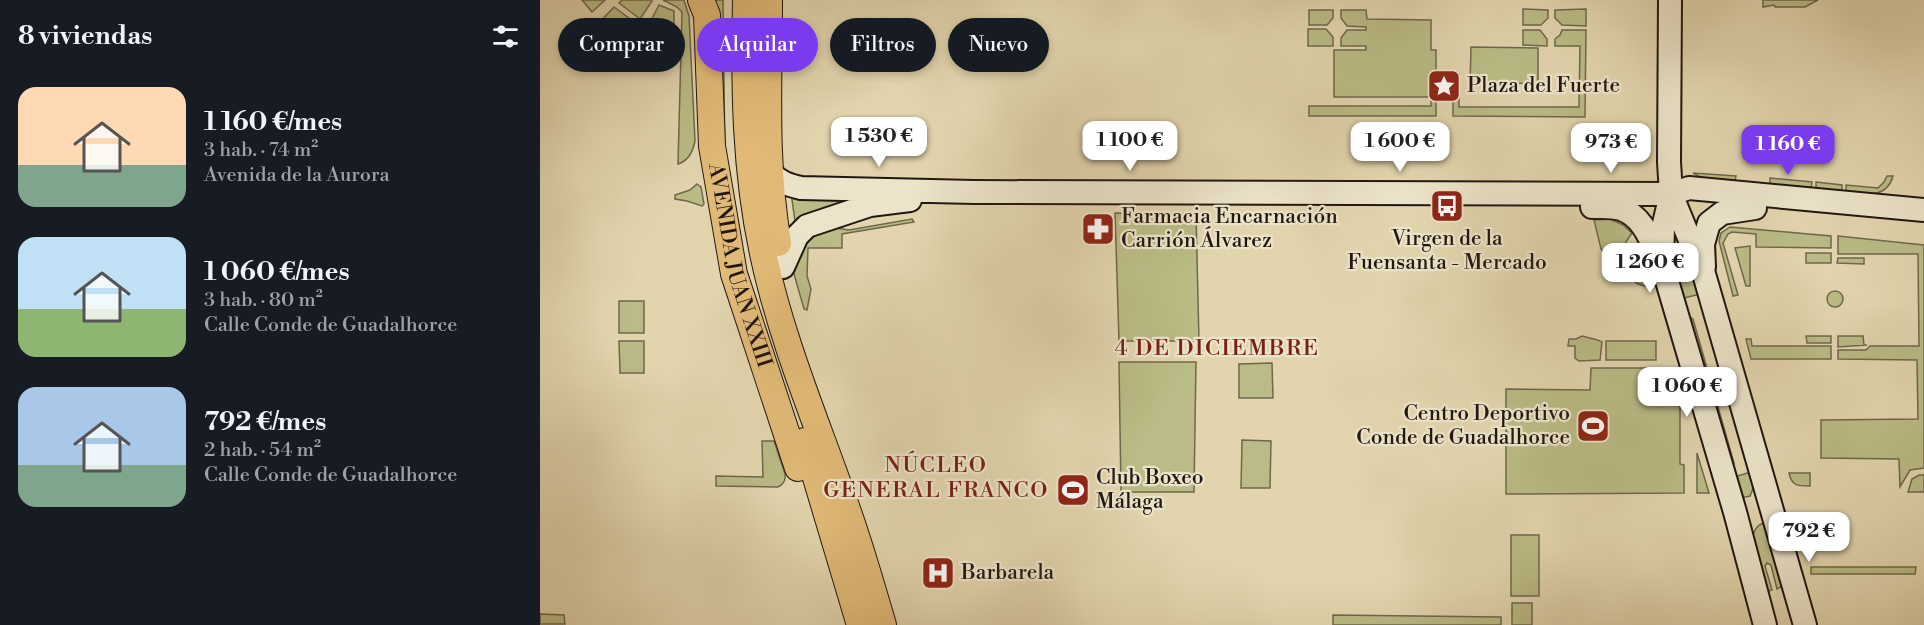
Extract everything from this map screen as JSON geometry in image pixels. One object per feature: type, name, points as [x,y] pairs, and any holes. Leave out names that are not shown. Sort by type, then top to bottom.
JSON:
[{"type":"main road","name":"AVENIDA JUAN XXIII","points":[[702,0],[707,15],[712,146],[734,274],[809,499],[837,514]]},
{"type":"main road","name":"AVENIDA JUAN XXIII","points":[[730,0],[733,152],[742,221],[762,304],[837,514],[883,625]]},
{"type":"main road","name":"AVENIDA JUAN XXIII","points":[[746,0],[748,155],[756,218],[774,299],[806,398],[837,514],[860,625]]},
{"type":"main road","name":"AVENIDA JUAN XXIII","points":[[769,0],[770,172],[773,215],[783,267],[848,477],[837,514]]},
{"type":"main road","points":[[1662,264],[1664,228],[1671,194],[1669,162],[1670,0]]},
{"type":"main road","points":[[770,172],[787,184],[801,188],[974,192],[1551,195],[1671,194],[1689,188],[1709,188],[1924,210]]},
{"type":"main road","points":[[783,267],[797,236],[807,226],[870,206],[974,192]]},
{"type":"main road","points":[[1671,194],[1686,200],[1924,225]]},
{"type":"main road","points":[[1671,194],[1704,274],[1805,625]]},
{"type":"main road","points":[[1551,195],[1581,206],[1620,208],[1632,215],[1642,224],[1662,264],[1736,512],[1765,625]]},
{"type":"main road","points":[[1704,274],[1703,244],[1709,223],[1722,213],[1755,208]]},
{"type":"green space","points":[[582,0],[605,0],[592,12]]},
{"type":"green space","points":[[622,0],[652,1],[641,18],[619,3]]},
{"type":"green space","points":[[663,0],[684,0],[689,16],[695,141],[690,155],[678,164],[680,72],[685,72],[685,18],[682,18],[682,12]]},
{"type":"green space","points":[[712,0],[723,0],[723,18],[713,18]]},
{"type":"green space","points":[[1763,0],[1818,0],[1805,7],[1775,7],[1774,5],[1763,7]]},
{"type":"green space","points":[[659,5],[674,11],[674,18],[652,18]]},
{"type":"green space","points":[[614,7],[629,18],[604,18]]},
{"type":"green space","points":[[1523,9],[1548,10],[1548,18],[1541,25],[1523,25]]},
{"type":"green space","points":[[1586,9],[1586,26],[1562,25],[1555,18],[1555,10]]},
{"type":"green space","points":[[1309,10],[1333,10],[1333,18],[1327,25],[1309,25]]},
{"type":"green space","points":[[1341,10],[1366,10],[1367,19],[1431,20],[1431,50],[1436,50],[1436,116],[1309,116],[1309,106],[1431,106],[1431,97],[1334,97],[1334,50],[1366,50],[1366,46],[1341,46],[1341,38],[1347,30],[1366,30],[1366,27],[1347,26],[1341,18]]},
{"type":"green space","points":[[1308,29],[1326,29],[1333,37],[1333,46],[1308,46]]},
{"type":"green space","points":[[1523,30],[1540,30],[1547,39],[1547,46],[1523,45]]},
{"type":"green space","points":[[1562,30],[1586,30],[1585,117],[1453,116],[1453,74],[1459,74],[1459,107],[1579,107],[1580,46],[1555,46],[1555,39]]},
{"type":"green space","points":[[1471,47],[1538,48],[1538,83],[1470,84]]},
{"type":"green space","points":[[718,72],[724,72],[725,166]]},
{"type":"green space","points":[[1693,173],[1736,176],[1735,181],[1702,178]]},
{"type":"green space","points":[[1887,176],[1893,176],[1881,192],[1868,194],[1846,192],[1846,185],[1878,188]]},
{"type":"green space","points":[[1770,178],[1812,182],[1811,189],[1770,185]]},
{"type":"green space","points":[[1816,182],[1842,185],[1842,192],[1816,189]]},
{"type":"green space","points":[[697,184],[701,187],[704,204],[702,206],[675,199],[675,195],[690,190]]},
{"type":"green space","points":[[791,192],[892,193],[796,229]]},
{"type":"green space","points":[[1115,213],[1196,214],[1199,341],[1119,341]]},
{"type":"green space","points":[[912,219],[914,222],[842,234],[842,248],[808,248],[807,276],[811,289],[807,310],[804,309],[794,274],[800,251],[810,239],[821,232],[836,228],[849,230]]},
{"type":"green space","points":[[1610,219],[1623,225],[1632,233],[1611,264],[1601,249],[1594,220]]},
{"type":"green space","points":[[1676,225],[1704,293],[1680,299],[1671,253]]},
{"type":"green space","points":[[1730,227],[1831,236],[1831,248],[1756,247],[1756,234],[1732,232],[1728,234],[1723,243],[1738,295],[1733,296],[1719,241],[1721,233]]},
{"type":"green space","points":[[1838,236],[1924,245],[1924,468],[1910,470],[1900,487],[1899,459],[1821,458],[1821,420],[1918,419],[1917,360],[1838,359],[1838,350],[1866,350],[1870,346],[1919,346],[1918,254],[1838,254]]},
{"type":"green space","points":[[1750,246],[1750,286],[1746,286],[1735,248]]},
{"type":"green space","points":[[1639,249],[1651,288],[1638,284],[1623,273]]},
{"type":"green space","points":[[1806,253],[1831,253],[1831,263],[1806,263]]},
{"type":"green space","points":[[1838,258],[1864,258],[1864,264],[1837,263]]},
{"type":"green space","points":[[1835,291],[1841,293],[1843,299],[1841,305],[1835,307],[1829,305],[1827,299],[1829,293]]},
{"type":"green space","points":[[619,301],[644,301],[644,333],[619,333]]},
{"type":"green space","points":[[1705,313],[1749,462],[1745,460],[1704,317]]},
{"type":"green space","points":[[1688,318],[1693,319],[1734,463],[1733,467]]},
{"type":"green space","points":[[1582,336],[1602,342],[1600,360],[1579,361],[1575,358],[1575,346],[1568,346],[1569,339]]},
{"type":"green space","points":[[1806,336],[1831,336],[1831,343],[1807,343]]},
{"type":"green space","points":[[1838,336],[1863,336],[1864,345],[1867,345],[1838,347]]},
{"type":"green space","points":[[1746,339],[1751,339],[1752,346],[1831,346],[1831,359],[1751,359]]},
{"type":"green space","points":[[619,341],[644,341],[644,373],[620,373]]},
{"type":"green space","points":[[1606,341],[1656,341],[1656,360],[1606,360]]},
{"type":"green space","points":[[1119,362],[1196,362],[1194,492],[1121,492]]},
{"type":"green space","points":[[1272,363],[1273,398],[1239,398],[1239,364]]},
{"type":"green space","name":"Centro Deportivo Conde de Guadalhorce","points":[[1591,368],[1673,368],[1673,390],[1680,391],[1680,464],[1684,465],[1684,493],[1506,494],[1506,389],[1590,390]]},
{"type":"green space","points":[[1242,440],[1271,441],[1270,488],[1241,488]]},
{"type":"green space","points":[[762,441],[774,441],[785,474],[782,485],[778,487],[716,486],[716,476],[763,477]]},
{"type":"green space","points":[[1697,453],[1709,493],[1697,493]]},
{"type":"green space","points":[[1754,471],[1754,486],[1750,496],[1741,498],[1731,478]]},
{"type":"green space","points":[[1789,473],[1810,473],[1810,486],[1796,484]]},
{"type":"green space","points":[[1924,475],[1924,492],[1908,492],[1912,479]]},
{"type":"green space","points":[[1764,523],[1786,584],[1777,589],[1771,565],[1767,563],[1765,566],[1772,590],[1765,592],[1752,543],[1757,527]]},
{"type":"green space","points":[[1511,535],[1539,535],[1539,596],[1511,596]]},
{"type":"green space","points":[[1811,567],[1916,567],[1915,574],[1811,574]]},
{"type":"green space","points":[[1512,603],[1532,603],[1532,625],[1512,625]]},
{"type":"green space","points":[[540,614],[564,615],[565,624],[540,624]]},
{"type":"green space","points":[[1333,615],[1501,617],[1501,625],[1333,625]]},
{"type":"place","name":"Plaza del Fuerte","points":[[1444,86]]},
{"type":"place","name":"Virgen de la Fuensanta - Mercado","points":[[1447,206]]},
{"type":"place","name":"Farmacia Encarnación Carrión Álvarez","points":[[1098,229]]},
{"type":"place","name":"Centro Deportivo Conde de Guadalhorce","points":[[1593,426]]},
{"type":"place","name":"Club Boxeo Málaga","points":[[1073,490]]},
{"type":"place","name":"Barbarela","points":[[938,573]]},
{"type":"district","name":"4 DE DICIEMBRE","points":[[1217,348]]},
{"type":"district","name":"NÚCLEO GENERAL FRANCO","points":[[936,478]]}]
